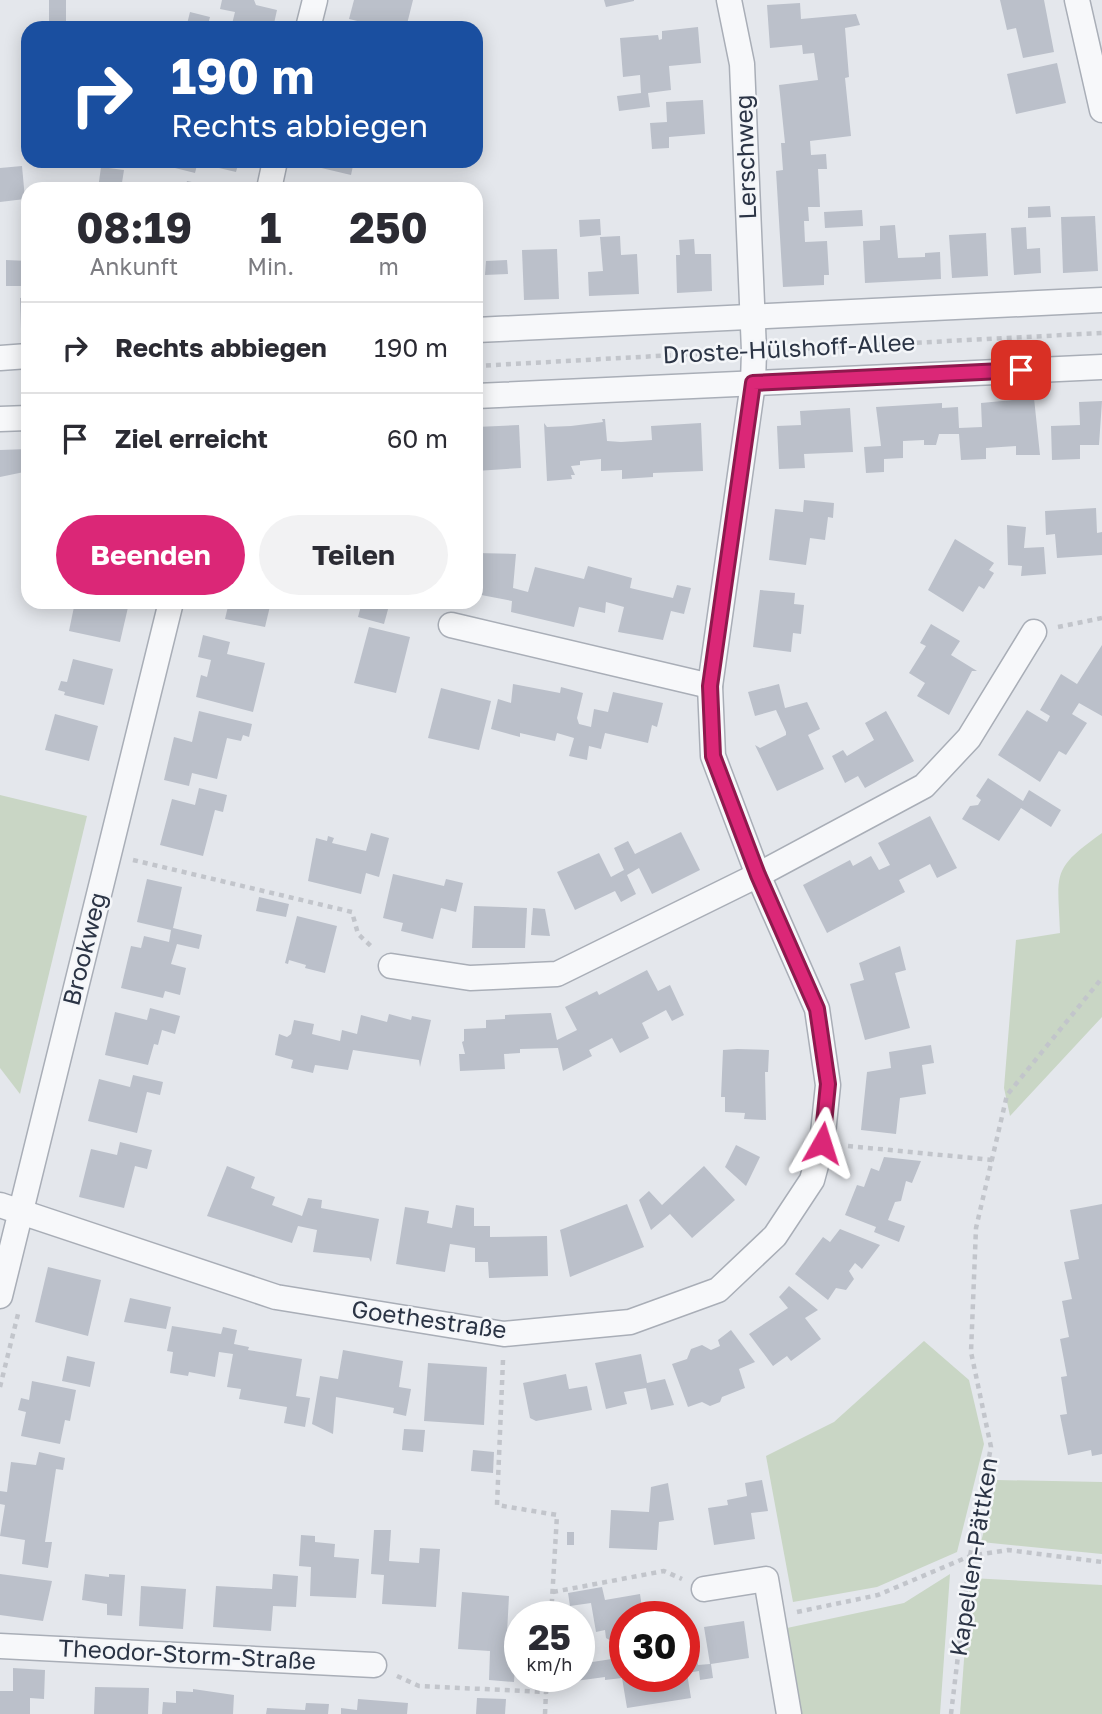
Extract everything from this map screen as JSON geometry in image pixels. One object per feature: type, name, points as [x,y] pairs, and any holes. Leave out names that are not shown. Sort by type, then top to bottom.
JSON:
[{"type":"street","points":[[310,21],[315,0]]},
{"type":"street","name":"Lerschweg","points":[[729,0],[742,64],[754,351]]},
{"type":"street","points":[[1077,0],[1094,43],[1102,110]]},
{"type":"street","name":"Droste-Hülshoff-Allee","points":[[483,330],[1102,300]]},
{"type":"street","name":"Goethestraße","points":[[10,1208],[276,1297],[504,1334],[630,1322],[718,1290],[775,1236],[812,1180],[822,1143],[828,1084],[817,1009],[758,875],[713,756],[710,686],[753,383],[754,351]]},
{"type":"street","points":[[0,358],[21,356]]},
{"type":"street","name":"Droste-Hülshoff-Allee","points":[[483,396],[1102,367]]},
{"type":"street","points":[[0,419],[21,418]]},
{"type":"street","name":"Brookweg","points":[[0,1296],[10,1208],[108,854],[169,609]]},
{"type":"street","points":[[451,625],[710,686]]},
{"type":"street","points":[[391,967],[470,978],[557,974],[758,875],[924,786],[969,738],[1034,632]]},
{"type":"street","points":[[704,1589],[766,1579],[789,1714]]},
{"type":"street","name":"Theodor-Storm-Straße","points":[[0,1646],[374,1665]]},
{"type":"path","name":"Droste-Hülshoff-Allee","points":[[483,366],[1102,333]]},
{"type":"path","points":[[1034,632],[1102,618]]},
{"type":"path","points":[[108,854],[352,912],[358,934],[391,967]]},
{"type":"path","name":"Kapellen-Pättken","points":[[951,1714],[970,1556],[991,1447],[971,1352],[976,1228],[1007,1095],[1102,978]]},
{"type":"path","points":[[822,1143],[993,1160]]},
{"type":"path","points":[[504,1334],[497,1505],[557,1515],[552,1601]]},
{"type":"path","points":[[773,1617],[878,1595],[970,1556],[1008,1550],[1102,1562]]},
{"type":"path","points":[[553,1592],[664,1571],[704,1589]]},
{"type":"path","points":[[374,1665],[419,1686],[504,1690]]},
{"type":"path","points":[[545,1714],[546,1692]]},
{"type":"green space","points":[[0,795],[87,816],[20,1094],[0,1068]]},
{"type":"green space","points":[[1102,833],[1102,1017],[1010,1116],[1004,1088],[1016,940],[1060,933],[1058,897],[1061,874],[1073,856]]},
{"type":"green space","points":[[924,1341],[969,1380],[984,1444],[957,1552],[877,1587],[793,1602],[766,1456],[834,1422]]},
{"type":"green space","points":[[997,1480],[1102,1482],[1102,1554],[981,1542]]},
{"type":"green space","points":[[950,1574],[940,1714],[801,1714],[787,1628],[904,1603]]},
{"type":"green space","points":[[970,1578],[1102,1585],[1102,1714],[960,1714]]},
{"type":"building","points":[[49,0],[66,0],[66,21],[49,21]]},
{"type":"building","points":[[222,0],[254,0],[256,5],[277,10],[275,21],[233,21],[235,12],[220,9]]},
{"type":"building","points":[[354,0],[413,0],[408,21],[349,19]]},
{"type":"building","points":[[604,0],[634,0],[634,1],[606,7]]},
{"type":"building","points":[[1000,0],[1044,0],[1054,52],[1023,58],[1016,28],[1007,30]]},
{"type":"building","points":[[800,3],[801,19],[856,14],[860,25],[845,28],[849,77],[845,78],[851,136],[810,141],[811,155],[826,154],[827,169],[818,169],[820,207],[808,207],[809,221],[804,221],[805,242],[827,241],[829,275],[824,275],[824,285],[783,287],[776,171],[783,170],[781,143],[785,143],[779,85],[818,80],[814,53],[803,54],[802,45],[770,48],[767,5]]},
{"type":"building","points":[[190,12],[210,17],[209,21],[188,21]]},
{"type":"building","points":[[698,27],[701,63],[669,66],[671,90],[648,93],[650,107],[619,111],[617,96],[641,93],[640,75],[623,77],[620,38],[658,35],[659,40],[662,39],[662,31]]},
{"type":"building","points":[[1057,63],[1066,103],[1016,114],[1007,74]]},
{"type":"building","points":[[703,100],[705,134],[669,137],[669,148],[652,149],[650,123],[667,122],[666,102]]},
{"type":"building","points":[[21,166],[23,182],[21,182],[21,199],[0,202],[0,168]]},
{"type":"building","points":[[101,168],[124,170],[122,182],[99,182]]},
{"type":"building","points":[[175,168],[196,168],[195,173]]},
{"type":"building","points":[[219,168],[237,168],[236,172]]},
{"type":"building","points":[[321,168],[352,168],[351,175]]},
{"type":"building","points":[[1050,206],[1051,217],[1028,218],[1028,207]]},
{"type":"building","points":[[862,210],[863,226],[825,228],[824,212]]},
{"type":"building","points":[[1095,216],[1098,271],[1063,273],[1061,217]]},
{"type":"building","points":[[600,219],[601,235],[580,237],[579,220]]},
{"type":"building","points":[[895,225],[898,258],[925,257],[925,253],[940,252],[941,279],[865,283],[863,241],[880,240],[880,226]]},
{"type":"building","points":[[1026,227],[1027,249],[1040,248],[1041,273],[1014,275],[1011,228]]},
{"type":"building","points":[[986,233],[988,276],[952,278],[949,235]]},
{"type":"building","points":[[620,236],[621,255],[637,254],[639,294],[589,296],[588,272],[603,271],[600,237]]},
{"type":"building","points":[[694,239],[695,254],[711,254],[712,291],[677,293],[676,255],[680,255],[679,240]]},
{"type":"building","points":[[557,249],[559,299],[524,300],[522,250]]},
{"type":"building","points":[[6,260],[21,261],[21,286],[6,286]]},
{"type":"building","points":[[507,260],[508,274],[485,275],[486,261]]},
{"type":"building","points":[[1034,398],[1040,455],[1016,455],[1016,446],[986,448],[986,459],[961,460],[959,434],[939,434],[936,445],[924,445],[924,440],[903,441],[903,458],[884,459],[884,472],[866,473],[864,447],[881,446],[876,407],[942,403],[942,408],[958,407],[959,428],[982,427],[981,403]]},
{"type":"building","points":[[1102,401],[1099,445],[1080,445],[1080,459],[1052,460],[1051,426],[1080,425],[1079,402]]},
{"type":"building","points":[[850,408],[853,452],[804,454],[805,468],[779,469],[777,426],[801,425],[800,411]]},
{"type":"building","points":[[602,419],[605,419],[607,441],[621,442],[652,440],[651,426],[701,423],[703,471],[653,473],[653,477],[622,479],[622,470],[601,471],[601,459],[580,461],[580,465],[571,466],[575,475],[571,475],[572,479],[547,481],[544,423],[547,427],[571,426],[603,422]]},
{"type":"building","points":[[519,425],[521,468],[483,471],[483,427]]},
{"type":"building","points":[[21,449],[21,473],[0,477],[0,450]]},
{"type":"building","points":[[804,500],[834,503],[833,518],[828,517],[825,540],[810,538],[806,565],[769,560],[775,509],[803,512]]},
{"type":"building","points":[[1096,508],[1097,533],[1102,532],[1102,555],[1057,558],[1055,534],[1046,535],[1045,511]]},
{"type":"building","points":[[1007,525],[1026,527],[1024,548],[1044,547],[1046,574],[1021,576],[1022,566],[1008,565]]},
{"type":"building","points":[[955,539],[994,563],[989,570],[994,573],[984,589],[979,586],[963,612],[928,590]]},
{"type":"building","points":[[483,553],[516,554],[513,588],[528,592],[535,567],[584,579],[588,566],[632,578],[630,588],[673,598],[677,585],[691,588],[684,614],[671,611],[663,640],[618,632],[624,607],[606,602],[605,613],[579,607],[574,627],[511,612],[512,601],[483,595]]},
{"type":"building","points":[[760,590],[795,593],[794,604],[804,605],[801,634],[793,633],[791,652],[753,647]]},
{"type":"building","points":[[74,609],[128,609],[120,642],[69,631]]},
{"type":"building","points":[[227,609],[269,609],[265,627],[225,619]]},
{"type":"building","points":[[360,609],[388,609],[384,624],[358,617]]},
{"type":"building","points":[[931,624],[960,641],[951,655],[977,671],[972,671],[949,715],[917,696],[925,683],[909,673],[926,646],[920,643]]},
{"type":"building","points":[[369,627],[410,637],[396,693],[354,683]]},
{"type":"building","points":[[203,635],[230,642],[227,654],[265,663],[253,712],[196,697],[201,675],[207,677],[211,660],[198,657]]},
{"type":"building","points":[[1102,645],[1102,716],[1079,703],[1072,714],[1087,723],[1066,755],[1059,751],[1040,782],[998,755],[1027,710],[1047,722],[1050,716],[1040,710],[1061,674],[1077,684]]},
{"type":"building","points":[[73,659],[113,669],[104,705],[64,695],[65,692],[58,690],[61,681],[67,682]]},
{"type":"building","points":[[513,684],[560,693],[561,687],[583,693],[577,718],[579,724],[591,727],[594,709],[608,712],[613,692],[663,703],[657,727],[652,725],[648,743],[605,733],[601,749],[589,746],[587,760],[569,756],[574,738],[557,733],[555,741],[520,733],[520,737],[491,729],[498,699],[511,703]]},
{"type":"building","points":[[779,684],[785,708],[807,702],[820,729],[808,735],[824,769],[777,791],[755,745],[760,748],[786,735],[786,732],[776,710],[755,716],[748,692]]},
{"type":"building","points":[[441,688],[491,701],[479,750],[428,738]]},
{"type":"building","points":[[199,711],[252,724],[249,737],[243,735],[241,741],[227,738],[217,779],[192,773],[189,786],[164,780],[174,737],[192,742]]},
{"type":"building","points":[[886,711],[914,761],[865,788],[858,776],[845,783],[832,756],[843,750],[847,756],[874,740],[865,723]]},
{"type":"building","points":[[55,714],[98,726],[89,761],[45,750]]},
{"type":"building","points":[[988,778],[1023,801],[1029,790],[1061,810],[1051,827],[1021,808],[999,841],[962,819],[970,806],[978,805],[981,800],[976,796]]},
{"type":"building","points":[[199,788],[227,795],[223,812],[215,810],[203,856],[160,845],[172,799],[195,805]]},
{"type":"building","points":[[930,816],[957,868],[937,878],[930,864],[899,880],[905,892],[827,933],[803,885],[850,860],[853,866],[871,856],[879,870],[890,865],[878,843]]},
{"type":"building","points":[[681,832],[700,870],[652,894],[639,868],[627,875],[636,894],[621,902],[615,891],[575,910],[557,872],[599,853],[611,877],[624,870],[614,848],[628,841],[635,854]]},
{"type":"building","points":[[371,833],[389,838],[379,877],[366,873],[361,894],[308,881],[316,838],[327,841],[328,836],[334,838],[332,843],[366,851]]},
{"type":"building","points":[[393,874],[444,886],[446,879],[463,883],[456,912],[441,908],[433,939],[401,931],[403,923],[383,918]]},
{"type":"building","points":[[147,879],[182,887],[173,928],[202,935],[199,949],[177,944],[171,964],[186,968],[180,995],[165,991],[163,998],[121,988],[131,946],[141,948],[144,936],[169,942],[171,930],[137,922]]},
{"type":"building","points":[[259,897],[289,904],[286,917],[256,911]]},
{"type":"building","points":[[474,906],[527,908],[525,948],[472,948]]},
{"type":"building","points":[[533,908],[545,909],[550,936],[531,935]]},
{"type":"building","points":[[297,916],[337,926],[325,973],[289,960],[288,964],[285,963]]},
{"type":"building","points":[[900,946],[906,970],[895,973],[910,1028],[865,1040],[850,984],[864,980],[859,963]]},
{"type":"building","points":[[647,970],[658,991],[670,985],[684,1015],[672,1021],[666,1010],[642,1023],[649,1038],[620,1053],[612,1038],[589,1050],[592,1056],[563,1071],[558,1048],[520,1049],[520,1053],[504,1054],[505,1069],[460,1071],[459,1054],[465,1054],[462,1042],[464,1029],[486,1028],[486,1020],[505,1019],[505,1015],[551,1013],[557,1040],[577,1030],[565,1007],[597,991],[599,995]]},
{"type":"building","points":[[150,1008],[180,1016],[175,1034],[162,1030],[158,1045],[154,1044],[148,1065],[105,1055],[115,1012],[147,1020]]},
{"type":"building","points":[[389,1014],[411,1020],[412,1016],[431,1020],[420,1067],[419,1060],[353,1050],[348,1070],[315,1065],[313,1073],[291,1068],[293,1060],[275,1055],[279,1034],[287,1037],[291,1034],[294,1020],[314,1024],[312,1034],[340,1041],[342,1030],[357,1034],[361,1015],[387,1022]]},
{"type":"building","points":[[931,1045],[934,1063],[922,1065],[926,1094],[900,1098],[896,1134],[861,1130],[867,1072],[891,1068],[889,1052]]},
{"type":"building","points":[[723,1050],[769,1050],[768,1072],[765,1072],[766,1120],[744,1119],[745,1113],[725,1112],[725,1097],[721,1097]]},
{"type":"building","points":[[133,1075],[163,1082],[160,1095],[147,1092],[137,1133],[88,1121],[99,1079],[130,1087]]},
{"type":"building","points":[[120,1142],[152,1150],[147,1169],[135,1166],[124,1208],[79,1197],[91,1149],[117,1155]]},
{"type":"building","points":[[736,1145],[760,1157],[746,1186],[725,1167]]},
{"type":"building","points":[[884,1157],[921,1161],[912,1183],[906,1181],[901,1201],[895,1202],[888,1220],[905,1226],[899,1242],[874,1232],[876,1227],[845,1215],[857,1185],[864,1187],[871,1168],[879,1171]]},
{"type":"building","points":[[227,1166],[255,1177],[251,1188],[275,1197],[272,1205],[302,1216],[308,1198],[322,1200],[321,1208],[379,1219],[371,1262],[369,1258],[313,1252],[317,1230],[298,1226],[292,1243],[207,1216]]},
{"type":"building","points":[[704,1166],[735,1200],[692,1238],[670,1214],[651,1230],[639,1200],[649,1191],[662,1205]]},
{"type":"building","points":[[627,1204],[644,1247],[570,1277],[560,1230]]},
{"type":"building","points":[[1102,1204],[1102,1454],[1092,1456],[1091,1450],[1068,1455],[1060,1415],[1067,1414],[1061,1377],[1067,1376],[1060,1339],[1069,1337],[1062,1301],[1072,1299],[1064,1262],[1079,1259],[1070,1210]]},
{"type":"building","points":[[456,1205],[474,1208],[474,1226],[490,1226],[490,1237],[547,1236],[548,1276],[489,1278],[488,1262],[475,1262],[475,1248],[450,1244],[445,1272],[396,1264],[405,1207],[429,1211],[427,1223],[452,1228]]},
{"type":"building","points":[[840,1229],[880,1245],[862,1269],[855,1263],[849,1271],[854,1279],[846,1290],[836,1288],[828,1300],[795,1274],[823,1237],[830,1242]]},
{"type":"building","points":[[48,1267],[101,1280],[88,1336],[35,1322]]},
{"type":"building","points":[[789,1286],[818,1310],[805,1318],[821,1339],[791,1361],[787,1356],[773,1366],[749,1334],[788,1308],[779,1297]]},
{"type":"building","points":[[130,1298],[171,1307],[166,1329],[124,1322]]},
{"type":"building","points":[[172,1326],[221,1334],[223,1327],[237,1330],[234,1344],[249,1347],[248,1350],[302,1359],[296,1396],[310,1398],[305,1427],[284,1423],[287,1407],[239,1399],[241,1389],[227,1387],[233,1354],[219,1352],[215,1377],[189,1372],[188,1376],[170,1373],[173,1352],[167,1351]]},
{"type":"building","points":[[731,1330],[755,1362],[739,1369],[745,1388],[722,1397],[720,1402],[710,1406],[702,1402],[688,1407],[672,1364],[687,1359],[691,1349],[702,1345],[711,1350],[720,1346],[718,1340]]},
{"type":"building","points":[[343,1350],[403,1361],[399,1387],[411,1389],[406,1416],[393,1413],[394,1408],[336,1397],[333,1434],[312,1424],[320,1376],[338,1379]]},
{"type":"building","points":[[641,1354],[647,1383],[665,1379],[674,1405],[651,1410],[646,1388],[624,1392],[627,1404],[606,1409],[595,1363]]},
{"type":"building","points":[[67,1356],[95,1362],[90,1387],[62,1381]]},
{"type":"building","points":[[428,1363],[487,1367],[484,1425],[424,1421]]},
{"type":"building","points":[[566,1374],[569,1389],[587,1386],[592,1410],[536,1421],[530,1418],[523,1383]]},
{"type":"building","points":[[32,1381],[76,1390],[70,1421],[65,1420],[60,1444],[21,1436],[26,1412],[18,1410],[21,1398],[29,1400]]},
{"type":"building","points":[[404,1429],[425,1430],[423,1452],[402,1450]]},
{"type":"building","points":[[473,1450],[494,1452],[493,1473],[471,1471]]},
{"type":"building","points":[[39,1452],[65,1458],[63,1470],[56,1469],[45,1542],[52,1542],[48,1568],[22,1564],[25,1540],[0,1536],[5,1505],[0,1504],[0,1491],[7,1492],[11,1462],[36,1465]]},
{"type":"building","points":[[762,1480],[768,1511],[751,1513],[755,1539],[714,1545],[708,1508],[728,1505],[727,1500],[747,1496],[745,1483]]},
{"type":"building","points":[[668,1483],[674,1520],[659,1522],[657,1550],[609,1548],[611,1510],[649,1512],[651,1487]]},
{"type":"building","points":[[374,1530],[391,1530],[389,1561],[419,1563],[420,1548],[440,1549],[436,1607],[382,1604],[384,1575],[371,1574]]},
{"type":"building","points":[[567,1532],[574,1532],[574,1545],[567,1545]]},
{"type":"building","points":[[301,1535],[315,1536],[315,1542],[335,1544],[334,1557],[359,1559],[356,1598],[310,1596],[311,1567],[299,1566]]},
{"type":"building","points":[[0,1574],[52,1581],[43,1621],[0,1615]]},
{"type":"building","points":[[85,1574],[109,1577],[109,1574],[125,1575],[122,1616],[107,1615],[107,1604],[82,1600]]},
{"type":"building","points":[[273,1574],[298,1576],[296,1607],[273,1606],[271,1631],[213,1627],[216,1586],[272,1589]]},
{"type":"building","points":[[141,1586],[186,1589],[183,1629],[139,1626]]},
{"type":"building","points":[[602,1587],[605,1600],[640,1594],[641,1601],[609,1601],[609,1640],[606,1638],[605,1630],[596,1632],[595,1601],[569,1601],[568,1593]]},
{"type":"building","points":[[462,1592],[509,1596],[509,1601],[504,1601],[504,1681],[489,1680],[490,1651],[458,1649]]},
{"type":"building","points":[[744,1621],[749,1658],[711,1664],[713,1678],[700,1680],[700,1665],[710,1664],[704,1627]]},
{"type":"building","points":[[609,1659],[609,1680],[605,1680],[605,1677],[595,1678],[595,1662]]},
{"type":"building","points":[[13,1668],[45,1670],[44,1699],[30,1698],[30,1714],[0,1714],[0,1691],[13,1691]]},
{"type":"building","points":[[95,1687],[149,1688],[148,1714],[94,1714]]},
{"type":"building","points":[[193,1689],[234,1695],[233,1714],[162,1714],[163,1702],[176,1703],[176,1691],[193,1692]]},
{"type":"building","points":[[624,1692],[690,1692],[691,1698],[627,1708]]},
{"type":"building","points":[[477,1698],[506,1699],[505,1714],[476,1714]]},
{"type":"building","points":[[358,1699],[408,1703],[407,1714],[341,1714],[341,1708],[357,1710]]},
{"type":"building","points":[[306,1703],[329,1704],[328,1714],[266,1714],[267,1708],[305,1710]]},
{"type":"route","points":[[822,1143],[828,1084],[817,1009],[758,875],[713,756],[709,718],[710,686],[753,383],[1021,370]]}]
